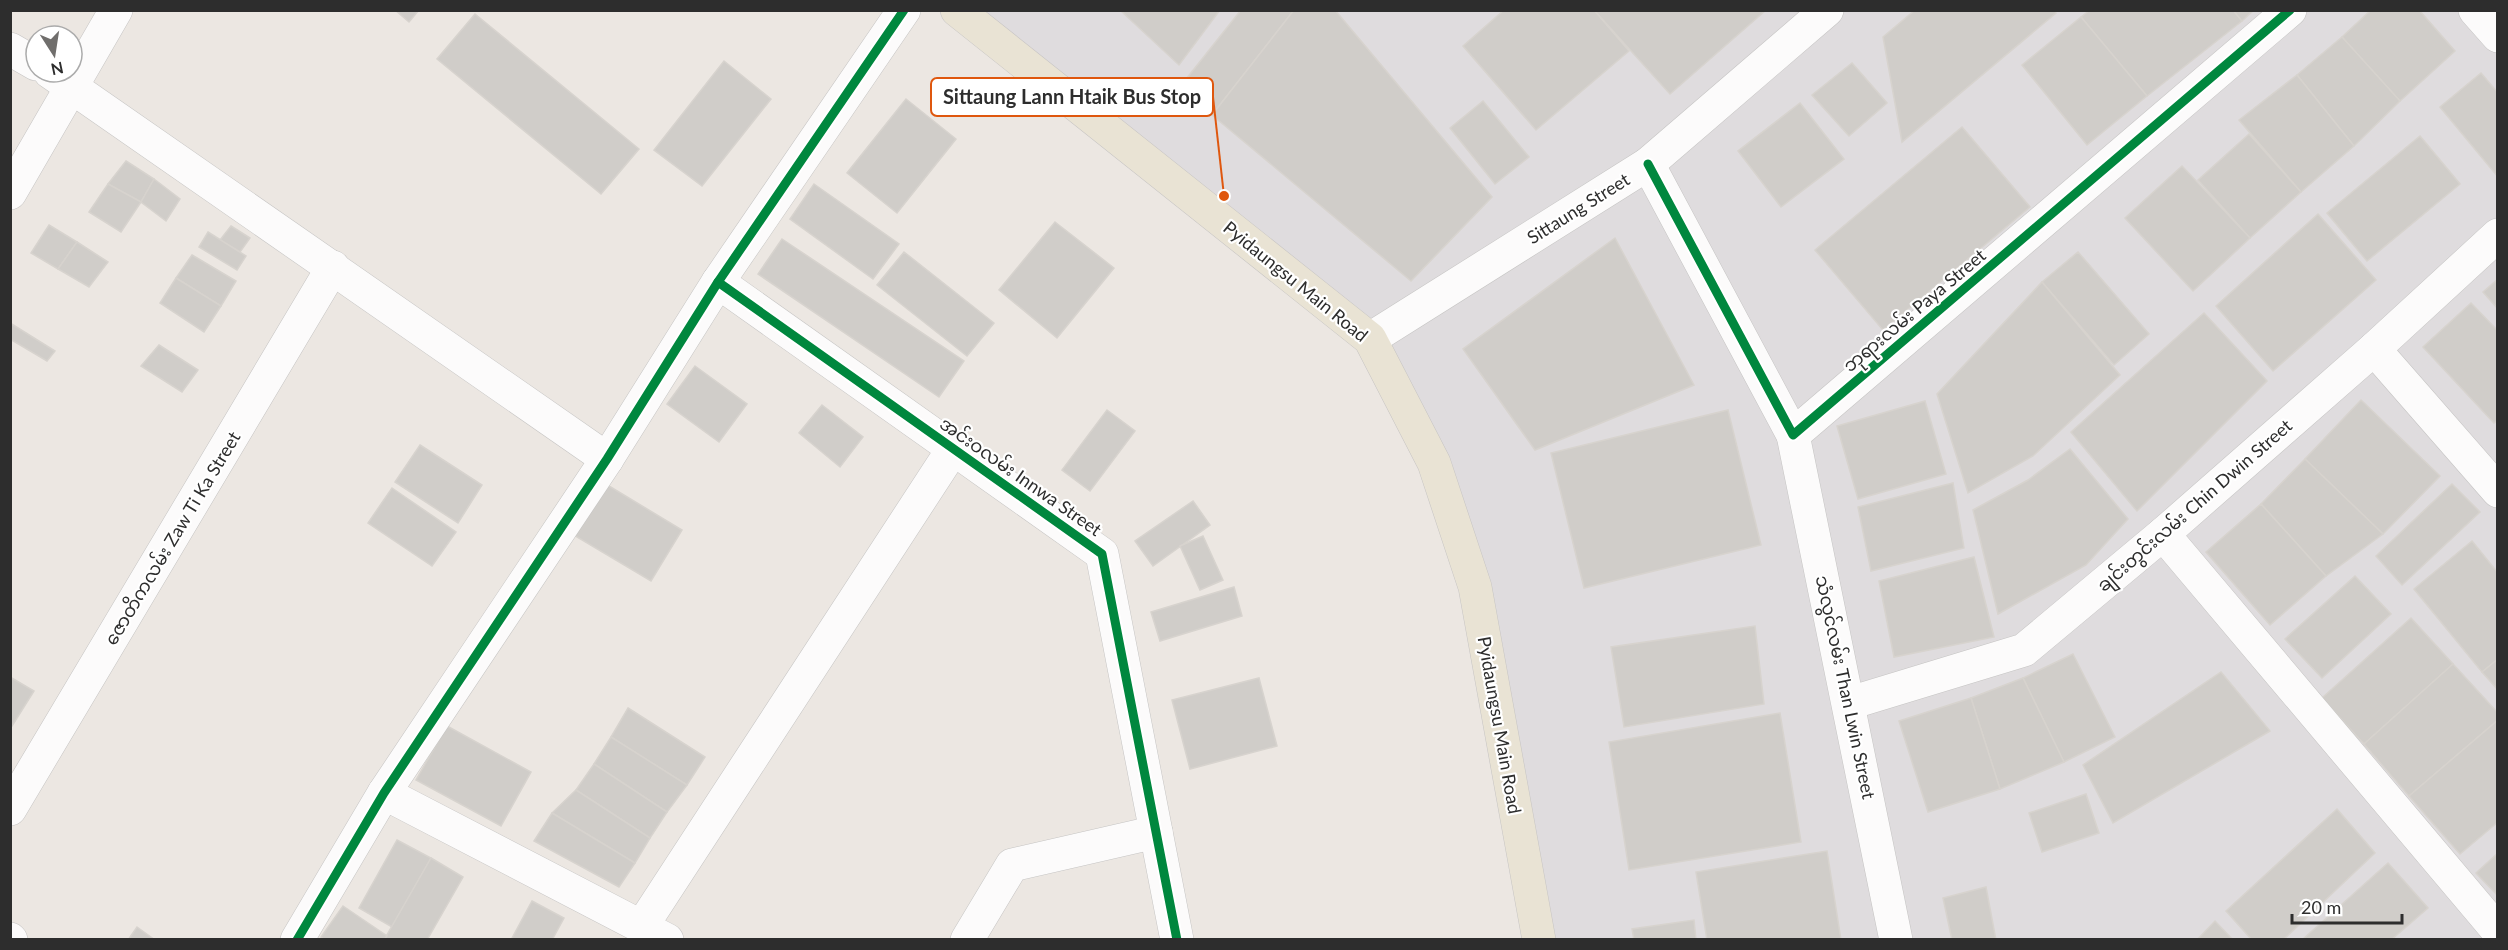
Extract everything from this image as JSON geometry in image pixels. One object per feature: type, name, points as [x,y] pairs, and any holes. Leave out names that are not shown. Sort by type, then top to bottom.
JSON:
[{"type":"main road","name":"Pyidaungsu Main Road","points":[[957,10],[1370,339],[1434,463],[1475,587],[1539,939]]},
{"type":"street","points":[[84,51],[116,10]]},
{"type":"street","points":[[297,939],[384,793],[607,459],[718,282],[904,10]]},
{"type":"street","name":"Sittaung Street","points":[[1370,339],[1648,164],[1827,10]]},
{"type":"street","name":"ဘုရားလမ်း Paya Street","points":[[1793,435],[2290,10]]},
{"type":"street","points":[[2475,10],[2498,36]]},
{"type":"street","points":[[10,49],[24,57]]},
{"type":"street","points":[[10,193],[60,84]]},
{"type":"street","points":[[69,84],[607,459]]},
{"type":"street","points":[[1648,164],[1793,435]]},
{"type":"street","name":"ချင်းတွင်းလမ်း Chin Dwin Street","points":[[1850,703],[2024,650],[2163,534],[2374,349],[2498,236]]},
{"type":"street","name":"ဇောတိကလမ်း Zaw Ti Ka Street","points":[[10,809],[333,267]]},
{"type":"street","name":"အင်းဝလမ်း Innwa Street","points":[[718,282],[1102,554],[1177,939]]},
{"type":"street","points":[[2374,349],[2498,491]]},
{"type":"street","name":"သံလွင်လမ်း Than Lwin Street","points":[[1793,435],[1850,703],[1896,939]]},
{"type":"street","points":[[384,793],[655,933],[953,449]]},
{"type":"street","points":[[2163,534],[2498,931]]},
{"type":"street","points":[[967,939],[1012,865],[1156,832]]},
{"type":"shaded area","points":[[957,11],[2497,11],[2497,939],[1539,939],[1475,587],[1370,339]]},
{"type":"building","points":[[395,10],[419,10],[409,22]]},
{"type":"building","points":[[1120,10],[1220,10],[1179,65]]},
{"type":"building","points":[[1241,10],[1294,10],[1212,115],[1179,88]]},
{"type":"building","points":[[1294,10],[1335,10],[1492,197],[1411,281],[1212,115]]},
{"type":"building","points":[[1504,10],[1594,10],[1629,51],[1536,130],[1463,46]]},
{"type":"building","points":[[1594,10],[1766,10],[1670,94]]},
{"type":"building","points":[[1915,10],[2054,10],[2056,13],[1902,142],[1883,37]]},
{"type":"building","points":[[2090,10],[2233,10],[2242,21],[2147,96],[2081,17]]},
{"type":"building","points":[[2233,10],[2254,10],[2242,21]]},
{"type":"building","points":[[2371,10],[2419,10],[2455,51],[2400,101],[2342,37]]},
{"type":"building","points":[[475,14],[639,149],[601,194],[437,59]]},
{"type":"building","points":[[2081,17],[2147,96],[2087,145],[2022,65]]},
{"type":"building","points":[[2342,37],[2400,101],[2354,146],[2297,75]]},
{"type":"building","points":[[724,61],[771,99],[702,186],[654,150]]},
{"type":"building","points":[[1852,63],[1887,103],[1849,136],[1812,95]]},
{"type":"building","points":[[2481,73],[2498,93],[2498,177],[2440,107]]},
{"type":"building","points":[[2297,75],[2354,146],[2301,192],[2239,120]]},
{"type":"building","points":[[906,99],[956,139],[897,213],[847,173]]},
{"type":"building","points":[[1483,101],[1529,157],[1495,184],[1450,128]]},
{"type":"building","points":[[1800,103],[1844,159],[1781,207],[1738,151]]},
{"type":"building","points":[[1962,127],[2030,207],[1883,330],[1815,250]]},
{"type":"building","points":[[2249,134],[2301,192],[2250,238],[2198,180]]},
{"type":"building","points":[[2420,136],[2460,184],[2367,261],[2327,213]]},
{"type":"building","points":[[126,161],[154,179],[141,202],[108,184]]},
{"type":"building","points":[[2182,166],[2250,238],[2193,291],[2125,218]]},
{"type":"building","points":[[154,179],[180,199],[166,221],[141,202]]},
{"type":"building","points":[[108,184],[141,202],[121,232],[89,212]]},
{"type":"building","points":[[814,184],[899,244],[873,279],[790,219]]},
{"type":"building","points":[[2318,214],[2376,280],[2273,371],[2216,306]]},
{"type":"building","points":[[1055,222],[1114,268],[1057,338],[999,290]]},
{"type":"building","points":[[49,225],[77,242],[58,269],[31,253]]},
{"type":"building","points":[[231,226],[250,238],[240,252],[220,240]]},
{"type":"building","points":[[208,232],[246,256],[237,270],[199,247]]},
{"type":"building","points":[[1615,238],[1694,385],[1535,450],[1463,349]]},
{"type":"building","points":[[782,239],[964,361],[939,397],[758,274]]},
{"type":"building","points":[[77,242],[108,262],[89,287],[58,269]]},
{"type":"building","points":[[904,252],[994,323],[967,356],[877,285]]},
{"type":"building","points":[[2078,252],[2149,334],[2114,365],[2042,282]]},
{"type":"building","points":[[192,255],[236,281],[221,306],[176,278]]},
{"type":"building","points":[[176,278],[221,306],[204,332],[160,303]]},
{"type":"building","points":[[2498,279],[2498,309],[2483,292]]},
{"type":"building","points":[[2042,282],[2120,375],[2033,456],[1968,493],[1937,394]]},
{"type":"building","points":[[2471,303],[2498,331],[2498,420],[2494,423],[2423,347]]},
{"type":"building","points":[[2204,313],[2267,381],[2137,511],[2071,432]]},
{"type":"building","points":[[10,323],[55,351],[47,361],[10,339]]},
{"type":"building","points":[[159,345],[198,370],[182,392],[141,366]]},
{"type":"building","points":[[695,366],[747,404],[719,442],[667,404]]},
{"type":"building","points":[[2361,400],[2440,476],[2383,534],[2305,459]]},
{"type":"building","points":[[1925,401],[1946,474],[1858,499],[1837,426]]},
{"type":"building","points":[[822,405],[863,437],[840,467],[799,433]]},
{"type":"building","points":[[1107,410],[1135,431],[1090,491],[1062,470]]},
{"type":"building","points":[[1728,410],[1761,545],[1584,588],[1551,453]]},
{"type":"building","points":[[420,445],[482,485],[458,523],[395,482]]},
{"type":"building","points":[[2070,449],[2128,519],[2086,565],[1998,614],[1973,510],[2028,480]]},
{"type":"building","points":[[2305,459],[2383,534],[2326,576],[2261,504]]},
{"type":"building","points":[[599,480],[682,530],[651,581],[567,531]]},
{"type":"building","points":[[1953,483],[1964,548],[1871,571],[1858,507]]},
{"type":"building","points":[[2452,484],[2480,512],[2402,585],[2376,556]]},
{"type":"building","points":[[392,488],[456,532],[432,566],[368,523]]},
{"type":"building","points":[[1193,501],[1210,525],[1153,566],[1135,541]]},
{"type":"building","points":[[2261,504],[2326,576],[2270,625],[2206,552]]},
{"type":"building","points":[[1203,536],[1223,580],[1200,590],[1180,546]]},
{"type":"building","points":[[2472,541],[2498,573],[2498,659],[2482,672],[2414,589]]},
{"type":"building","points":[[1974,557],[1994,637],[1894,657],[1879,581]]},
{"type":"building","points":[[2355,576],[2391,614],[2322,678],[2285,639]]},
{"type":"building","points":[[1234,587],[1242,616],[1160,641],[1151,612]]},
{"type":"building","points":[[2411,618],[2453,664],[2364,744],[2322,698]]},
{"type":"building","points":[[1755,626],[1764,704],[1624,727],[1611,647]]},
{"type":"building","points":[[2073,654],[2115,737],[2064,762],[2023,678]]},
{"type":"building","points":[[2498,659],[2498,690],[2482,672]]},
{"type":"building","points":[[2453,664],[2498,713],[2498,720],[2409,796],[2364,744]]},
{"type":"building","points":[[2221,672],[2270,731],[2113,823],[2083,765]]},
{"type":"building","points":[[10,677],[34,691],[12,726],[10,725]]},
{"type":"building","points":[[1259,678],[1277,746],[1190,769],[1172,700]]},
{"type":"building","points":[[2023,678],[2064,762],[2000,789],[1971,698]]},
{"type":"building","points":[[1971,698],[2000,789],[1928,812],[1899,721]]},
{"type":"building","points":[[628,708],[705,757],[687,785],[611,737]]},
{"type":"building","points":[[1780,713],[1801,842],[1629,870],[1609,742]]},
{"type":"building","points":[[2498,720],[2498,822],[2460,854],[2409,796]]},
{"type":"building","points":[[447,726],[531,772],[501,826],[416,780]]},
{"type":"building","points":[[611,737],[687,785],[667,812],[594,764]]},
{"type":"building","points":[[594,764],[667,812],[650,838],[576,790]]},
{"type":"building","points":[[576,790],[650,838],[635,863],[552,813]]},
{"type":"building","points":[[2086,794],[2099,833],[2042,852],[2029,813]]},
{"type":"building","points":[[2337,809],[2375,853],[2283,940],[2252,940],[2226,911]]},
{"type":"building","points":[[552,813],[635,863],[619,887],[534,841]]},
{"type":"building","points":[[397,840],[431,858],[392,927],[359,908]]},
{"type":"building","points":[[1827,851],[1841,940],[1707,940],[1696,872]]},
{"type":"building","points":[[2498,853],[2498,896],[2476,873]]},
{"type":"building","points":[[431,858],[463,877],[427,940],[384,940]]},
{"type":"building","points":[[2388,863],[2428,908],[2391,940],[2302,940]]},
{"type":"building","points":[[1986,887],[1996,940],[1952,940],[1943,898]]},
{"type":"building","points":[[532,901],[564,918],[552,940],[511,940]]},
{"type":"building","points":[[343,906],[387,936],[384,940],[325,940],[321,937]]},
{"type":"building","points":[[1694,920],[1696,940],[1634,940],[1632,929]]},
{"type":"building","points":[[2215,921],[2233,940],[2197,940]]},
{"type":"building","points":[[137,927],[155,940],[128,940]]},
{"type":"cycle path","points":[[297,940],[384,793],[607,459],[718,282],[904,10]]},
{"type":"cycle path","points":[[1648,164],[1793,435],[2290,10]]},
{"type":"cycle path","points":[[718,282],[1102,554],[1177,940]]},
{"type":"place","name":"Sittaung Lann Htaik Bus Stop","points":[[1224,196]]}]
